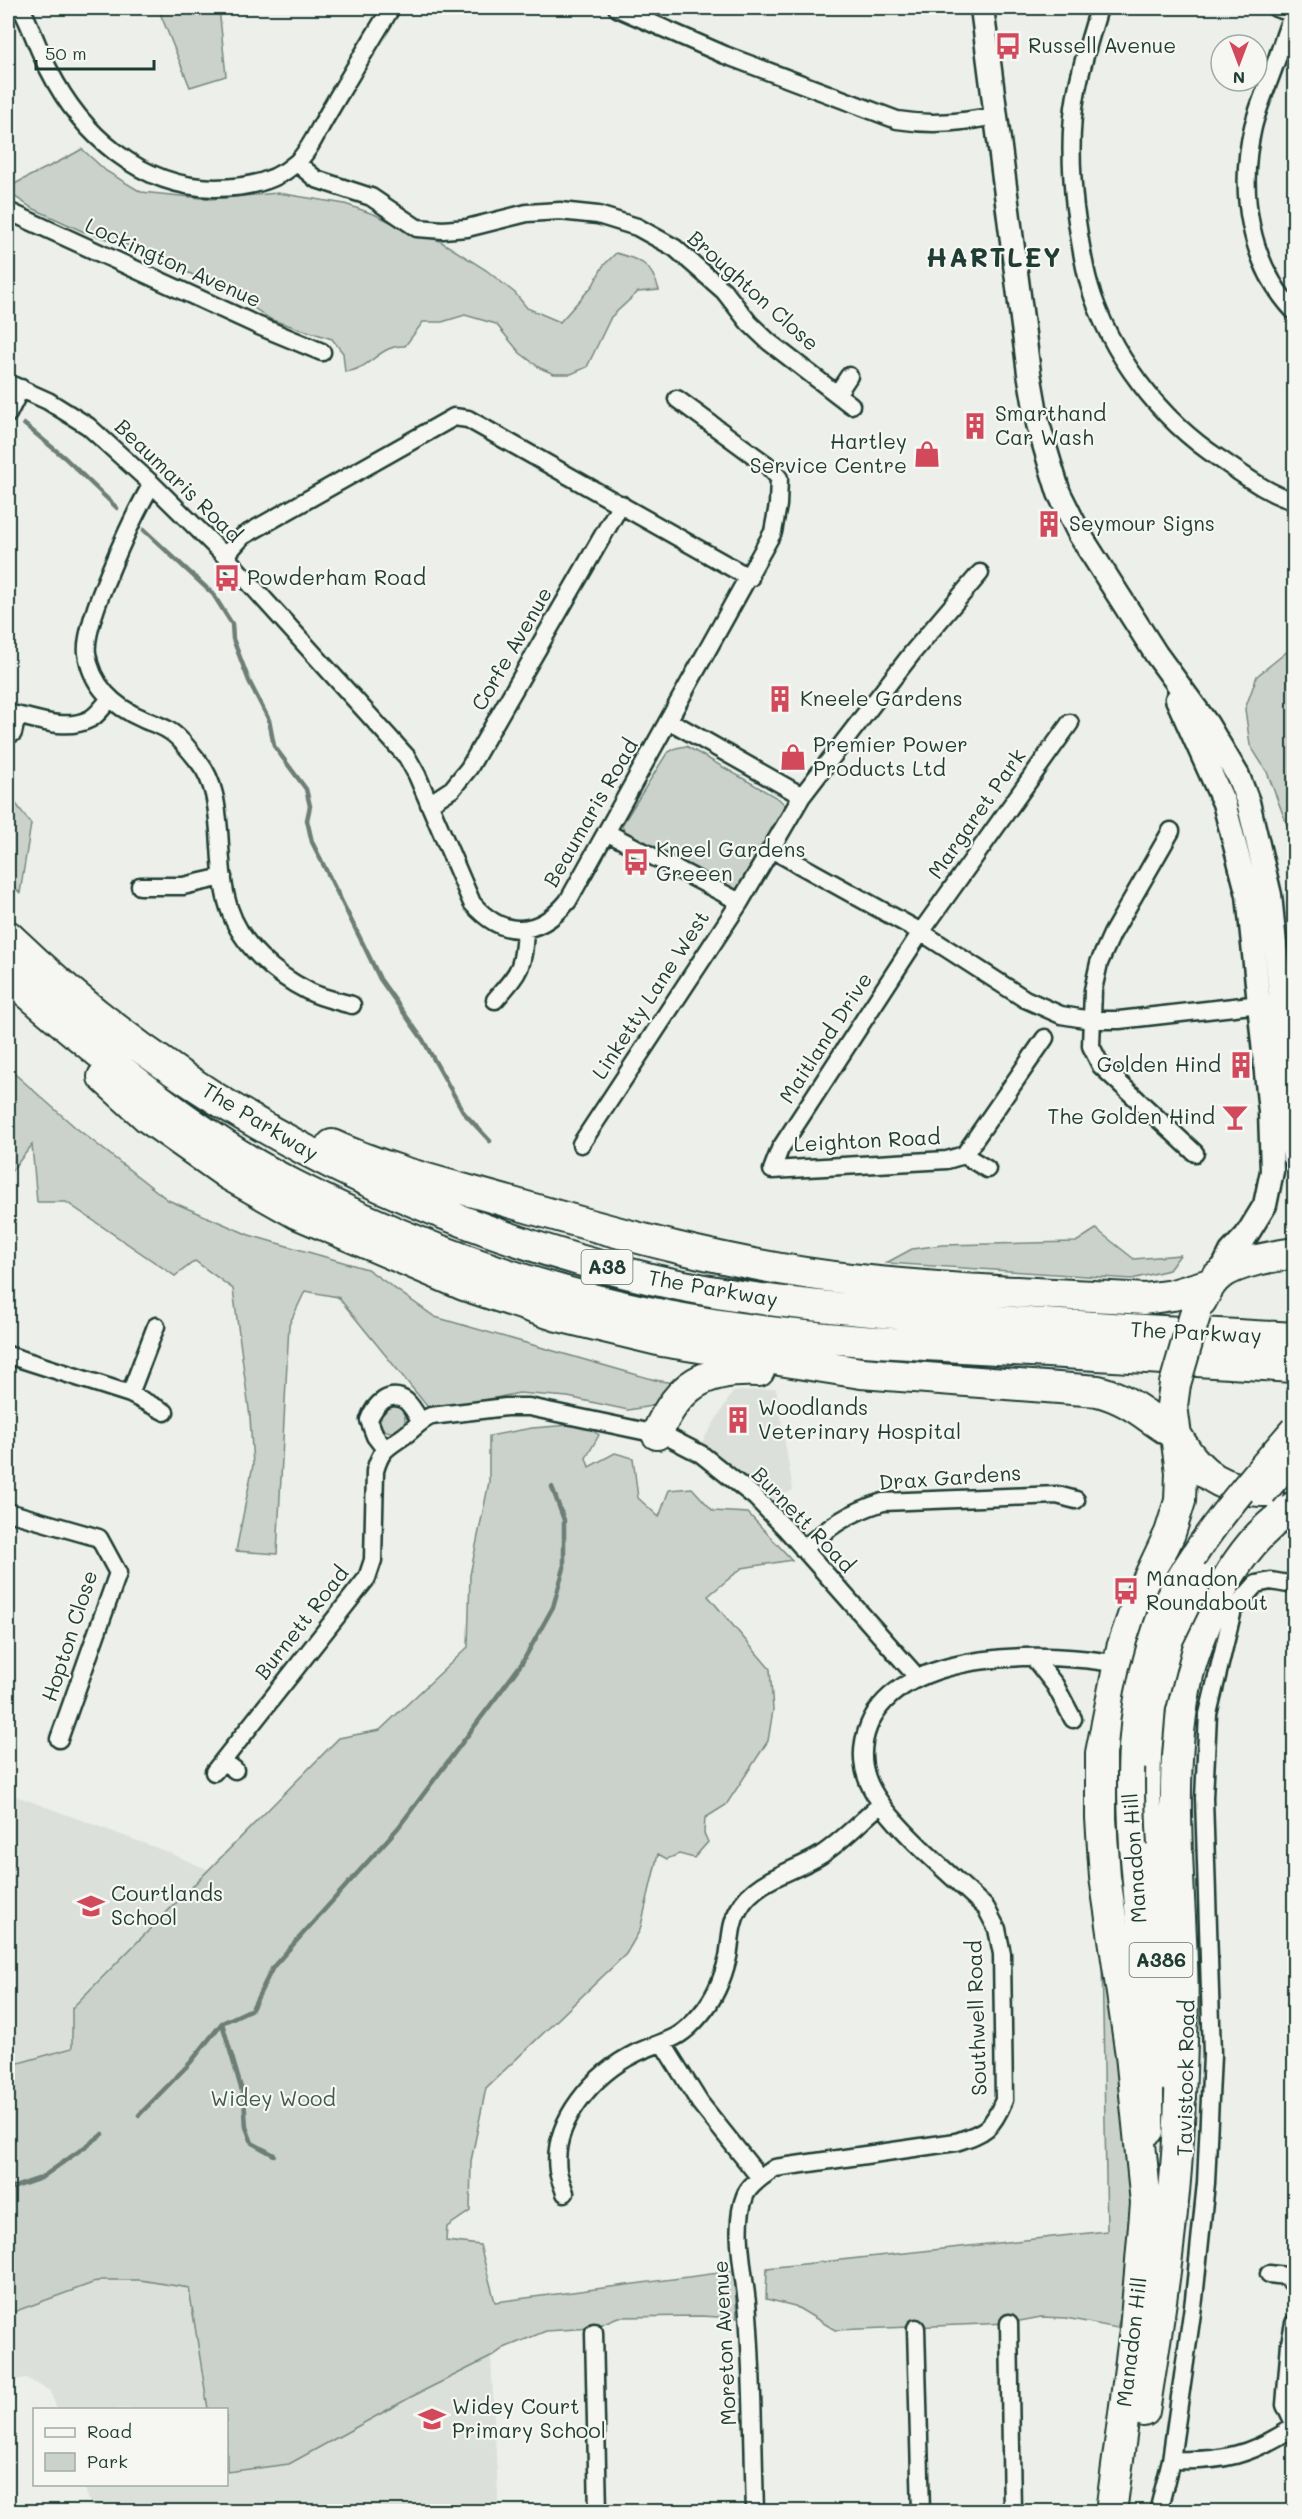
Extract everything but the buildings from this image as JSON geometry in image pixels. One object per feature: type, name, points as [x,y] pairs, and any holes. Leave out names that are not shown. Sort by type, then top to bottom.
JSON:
[{"type":"highway","name":"The Parkway","points":[[8,936],[86,1005],[152,1057],[272,1132],[347,1172],[417,1204],[490,1233],[653,1279],[752,1297],[882,1312],[1078,1327],[1294,1338]]},
{"type":"highway","name":"The Parkway","points":[[8,976],[85,1041],[222,1144],[240,1155],[334,1205],[405,1237],[490,1269],[561,1291],[629,1308],[713,1324],[800,1335],[919,1345],[1294,1367]]},
{"type":"highway","points":[[8,990],[147,1117],[229,1175],[306,1218],[464,1285],[558,1316],[662,1341],[861,1373],[1098,1391],[1134,1405],[1154,1423],[1176,1435],[1187,1455],[1197,1465],[1228,1486],[1240,1490],[1256,1491],[1294,1488]]},
{"type":"highway","name":"A38","points":[[152,1057],[211,1080],[311,1136],[384,1165],[562,1218],[738,1261],[849,1279],[1144,1299],[1173,1295],[1215,1279]]},
{"type":"highway","points":[[1146,2203],[1131,2055],[1105,1878],[1101,1818],[1101,1753],[1118,1664],[1138,1599],[1176,1518],[1181,1486],[1172,1406],[1175,1384],[1195,1315],[1215,1279],[1249,1263],[1294,1253]]},
{"type":"highway","points":[[657,1434],[665,1414],[687,1388],[715,1374],[742,1370],[799,1374],[861,1373]]},
{"type":"highway","points":[[1175,2166],[1181,2053],[1182,1967],[1177,1829],[1179,1740],[1183,1703],[1196,1650],[1228,1577],[1262,1533],[1294,1507]]},
{"type":"highway","name":"Manadon Hill","points":[[1126,2511],[1156,2337],[1175,2166]]},
{"type":"highway","name":"Manadon Hill","points":[[1111,2511],[1135,2330],[1146,2203]]},
{"type":"main road","points":[[982,8],[1029,373],[1038,424],[1059,493],[1080,535],[1156,654],[1213,733],[1238,776],[1248,802],[1270,895],[1281,1001],[1287,1102],[1294,1156]]},
{"type":"main road","points":[[1156,654],[1224,803],[1248,895],[1271,1122],[1272,1151],[1269,1189],[1257,1220],[1231,1252],[1215,1279]]},
{"type":"main road","name":"Manadon Hill","points":[[1146,2203],[1151,2126],[1150,2050],[1132,1846],[1129,1778],[1133,1722],[1140,1682],[1165,1606],[1202,1543],[1232,1501],[1294,1429]]},
{"type":"main road","name":"Manadon Hill","points":[[1175,2166],[1164,1994],[1147,1795],[1152,1707],[1169,1641],[1202,1573],[1222,1542],[1294,1457]]},
{"type":"street","points":[[21,8],[48,69],[63,96],[92,132],[126,162],[179,184],[226,188],[260,183],[297,163],[391,8]]},
{"type":"street","points":[[617,8],[725,56],[897,120],[926,125],[997,117]]},
{"type":"street","points":[[1099,8],[1075,97],[1072,139],[1071,174],[1080,244],[1090,286],[1109,333],[1126,363],[1161,409],[1187,435],[1210,453],[1274,495],[1294,501]]},
{"type":"street","points":[[1276,8],[1294,13],[1254,126],[1248,156],[1246,188],[1251,222],[1262,262],[1282,298],[1294,311]]},
{"type":"street","name":"Broughton Close","points":[[297,163],[316,179],[371,197],[417,228],[443,230],[467,228],[527,213],[560,211],[598,215],[637,227],[675,248],[724,291],[748,323],[769,342],[851,405]]},
{"type":"street","name":"Lockington Avenue","points":[[8,211],[249,322],[322,352]]},
{"type":"street","points":[[837,394],[849,376]]},
{"type":"street","points":[[8,414],[14,385]]},
{"type":"street","name":"Beaumaris Road","points":[[14,385],[48,401],[88,426],[225,555],[407,757],[472,903],[481,914],[509,929],[525,929],[541,925],[556,916],[568,902],[750,578],[773,532],[778,505],[779,478],[767,465],[677,399]]},
{"type":"street","points":[[225,555],[243,536],[454,417],[468,419],[750,578]]},
{"type":"street","points":[[152,484],[134,514],[90,628],[87,651],[90,666],[97,683],[110,699],[140,718],[168,730],[202,765],[212,786],[217,809],[223,877],[229,906],[237,926],[257,954],[279,974],[309,992],[352,1005]]},
{"type":"street","name":"Corfe Avenue","points":[[429,804],[452,789],[469,768],[621,504]]},
{"type":"street","name":"Linketty Lane West","points":[[580,1144],[588,1120],[740,902],[802,796],[913,652],[980,573]]},
{"type":"street","points":[[13,733],[12,714],[61,725],[77,724],[92,718],[110,699]]},
{"type":"street","points":[[670,721],[802,796]]},
{"type":"street","name":"Margaret Park","points":[[921,932],[1070,723]]},
{"type":"street","points":[[1171,831],[1112,934],[1099,963],[1093,990],[1091,1046],[1101,1066],[1195,1153]]},
{"type":"street","points":[[606,832],[740,902]]},
{"type":"street","points":[[771,849],[921,932],[1025,999],[1061,1015],[1091,1020],[1148,1018],[1281,1001]]},
{"type":"street","points":[[140,886],[183,886],[223,877]]},
{"type":"street","points":[[495,1000],[520,972],[524,955],[525,929]]},
{"type":"street","name":"Maitland Drive","points":[[772,1170],[780,1149],[921,932]]},
{"type":"street","name":"Leighton Road","points":[[772,1170],[947,1160],[964,1155],[1045,1038]]},
{"type":"street","name":"Leighton Road","points":[[964,1155],[987,1169]]},
{"type":"street","points":[[130,1394],[156,1326]]},
{"type":"street","points":[[8,1354],[130,1394],[165,1412]]},
{"type":"street","points":[[385,1449],[375,1436],[369,1420],[375,1406],[380,1401],[387,1398],[402,1399],[408,1403],[420,1421]]},
{"type":"street","name":"Burnett Road","points":[[224,1768],[367,1578],[373,1560],[375,1471],[379,1457],[385,1449],[420,1421],[431,1416],[487,1409],[530,1407],[668,1437],[701,1454],[755,1497],[918,1678]]},
{"type":"street","name":"Drax Gardens","points":[[803,1549],[842,1518],[857,1510],[883,1502],[1058,1495],[1076,1500]]},
{"type":"street","name":"Hopton Close","points":[[8,1512],[99,1538],[118,1573],[59,1739]]},
{"type":"street","name":"Tavistock Road","points":[[1158,2511],[1171,2460],[1194,2299],[1207,2160],[1212,2055],[1204,1798],[1208,1714],[1233,1610],[1257,1584],[1271,1581],[1294,1585]]},
{"type":"street","points":[[1033,1657],[1055,1685],[1073,1719]]},
{"type":"street","name":"Southwell Road","points":[[760,2178],[774,2168],[804,2162],[956,2142],[980,2134],[995,2121],[1004,2100],[1002,1954],[997,1929],[986,1908],[880,1805],[867,1779],[863,1760],[865,1737],[873,1716],[890,1695],[918,1678],[971,1662],[1033,1657],[1088,1658],[1118,1664]]},
{"type":"street","points":[[565,2193],[558,2170],[559,2150],[565,2123],[579,2101],[614,2065],[638,2052],[663,2044],[682,2034],[702,2013],[719,1987],[728,1956],[732,1926],[739,1908],[768,1880],[822,1854],[880,1805]]},
{"type":"street","points":[[663,2044],[700,2103],[760,2178]]},
{"type":"street","name":"Moreton Avenue","points":[[755,2511],[748,2315],[741,2217],[745,2194],[760,2178]]},
{"type":"street","points":[[1269,2274],[1286,2276],[1294,2285]]},
{"type":"street","points":[[1009,2323],[1012,2511]]},
{"type":"street","points":[[1171,2460],[1199,2461],[1236,2456],[1267,2445],[1294,2425],[1285,2405],[1294,2323]]},
{"type":"street","points":[[916,2328],[921,2511]]},
{"type":"street","points":[[594,2332],[598,2511]]},
{"type":"shaded area","points":[[776,1388],[793,1490],[775,1500],[702,1442],[733,1392]]},
{"type":"shaded area","name":"Courtlands School","points":[[8,1793],[168,1852],[209,1870],[72,2008],[72,2048],[8,2066]]},
{"type":"shaded area","points":[[101,2280],[140,2280],[189,2288],[208,2408],[57,2408],[50,2391],[26,2378],[8,2381],[8,2314]]},
{"type":"shaded area","name":"Widey Court Primary School","points":[[491,2357],[499,2511],[92,2511],[84,2486],[228,2486],[228,2472],[289,2464],[411,2397]]},
{"type":"green space","points":[[158,8],[219,8],[226,76],[190,87]]},
{"type":"green space","points":[[82,149],[106,171],[141,192],[211,199],[278,193],[345,204],[376,215],[407,230],[440,241],[486,270],[515,293],[527,308],[560,322],[593,285],[603,266],[616,253],[644,264],[652,274],[659,290],[638,292],[611,317],[587,367],[571,374],[554,374],[540,368],[520,353],[496,324],[465,315],[442,322],[423,322],[405,346],[389,349],[361,367],[345,372],[343,353],[332,339],[272,320],[230,292],[133,247],[82,231],[32,208],[8,192],[8,188]]},
{"type":"green space","points":[[1294,646],[1294,876],[1289,876],[1290,833],[1267,772],[1250,745],[1245,709],[1257,676]]},
{"type":"green space","points":[[686,746],[779,799],[786,806],[786,814],[740,887],[733,890],[625,833],[622,825],[667,753]]},
{"type":"green space","points":[[8,793],[31,824],[20,893],[8,881]]},
{"type":"green space","points":[[8,1068],[75,1127],[168,1200],[249,1235],[367,1269],[435,1317],[655,1380],[679,1384],[663,1404],[628,1410],[568,1397],[519,1393],[431,1411],[338,1297],[305,1291],[289,1325],[277,1554],[236,1551],[253,1465],[250,1417],[233,1289],[195,1261],[175,1276],[66,1202],[37,1202],[32,1145],[10,1173],[8,1170]]},
{"type":"green space","points":[[1096,1229],[1134,1259],[1180,1255],[1169,1270],[1132,1279],[886,1263],[912,1249],[942,1245],[1076,1242]]},
{"type":"green space","points":[[392,1406],[401,1410],[405,1419],[401,1428],[392,1432],[383,1428],[379,1419],[383,1410]]},
{"type":"green space","name":"Widey Wood","points":[[583,1424],[599,1435],[586,1458],[589,1467],[615,1453],[633,1458],[638,1498],[659,1517],[669,1490],[692,1488],[713,1511],[748,1513],[792,1560],[742,1568],[708,1596],[770,1669],[773,1710],[768,1741],[726,1805],[705,1818],[704,1833],[708,1842],[694,1858],[679,1854],[667,1859],[658,1854],[640,1930],[626,1954],[486,2088],[471,2161],[470,2211],[447,2227],[446,2241],[480,2245],[495,2302],[734,2271],[737,2318],[618,2317],[592,2328],[546,2331],[504,2348],[289,2464],[228,2472],[228,2408],[208,2408],[189,2288],[140,2280],[101,2280],[8,2314],[8,2066],[72,2048],[72,2008],[339,1738],[380,1730],[468,1647],[470,1575],[489,1482],[489,1436],[532,1428]]},
{"type":"green space","points":[[1102,1958],[1134,2152],[1126,2299],[1117,2328],[1066,2318],[1041,2317],[1009,2323],[835,2330],[795,2306],[766,2299],[767,2268],[1107,2231]]},
{"type":"waterway","points":[[24,424],[65,458],[117,508]]},
{"type":"waterway","points":[[144,530],[213,594],[232,624],[233,639],[249,681],[269,720],[274,746],[306,789],[310,806],[307,820],[312,842],[380,979],[423,1040],[464,1113],[490,1141]]},
{"type":"waterway","points":[[139,2115],[190,2063],[222,2023],[252,2009],[273,1967],[398,1828],[522,1663],[553,1607],[564,1568],[564,1520],[552,1487]]},
{"type":"waterway","points":[[222,2023],[244,2098],[246,2127],[252,2143],[274,2155]]},
{"type":"waterway","points":[[12,2188],[41,2178],[103,2134]]},
{"type":"place","name":"Russell Avenue","points":[[1008,46]]},
{"type":"place","name":"Smarthand Car Wash","points":[[975,426]]},
{"type":"place","name":"Hartley Service Centre","points":[[927,454]]},
{"type":"place","name":"Seymour Signs","points":[[1049,524]]},
{"type":"place","name":"Powderham Road","points":[[227,578]]},
{"type":"place","name":"Kneele Gardens","points":[[780,699]]},
{"type":"place","name":"Premier Power Products Ltd","points":[[793,757]]},
{"type":"place","name":"Kneel Gardens Greeen","points":[[636,862]]},
{"type":"place","name":"Golden Hind","points":[[1241,1065]]},
{"type":"place","name":"The Golden Hind","points":[[1235,1117]]},
{"type":"place","name":"Woodlands Veterinary Hospital","points":[[738,1420]]},
{"type":"place","name":"Manadon Roundabout","points":[[1126,1591]]},
{"type":"place","name":"Courtlands School","points":[[91,1906]]},
{"type":"place","name":"Widey Court Primary School","points":[[432,2419]]},
{"type":"district","name":"HARTLEY","points":[[994,258]]}]
